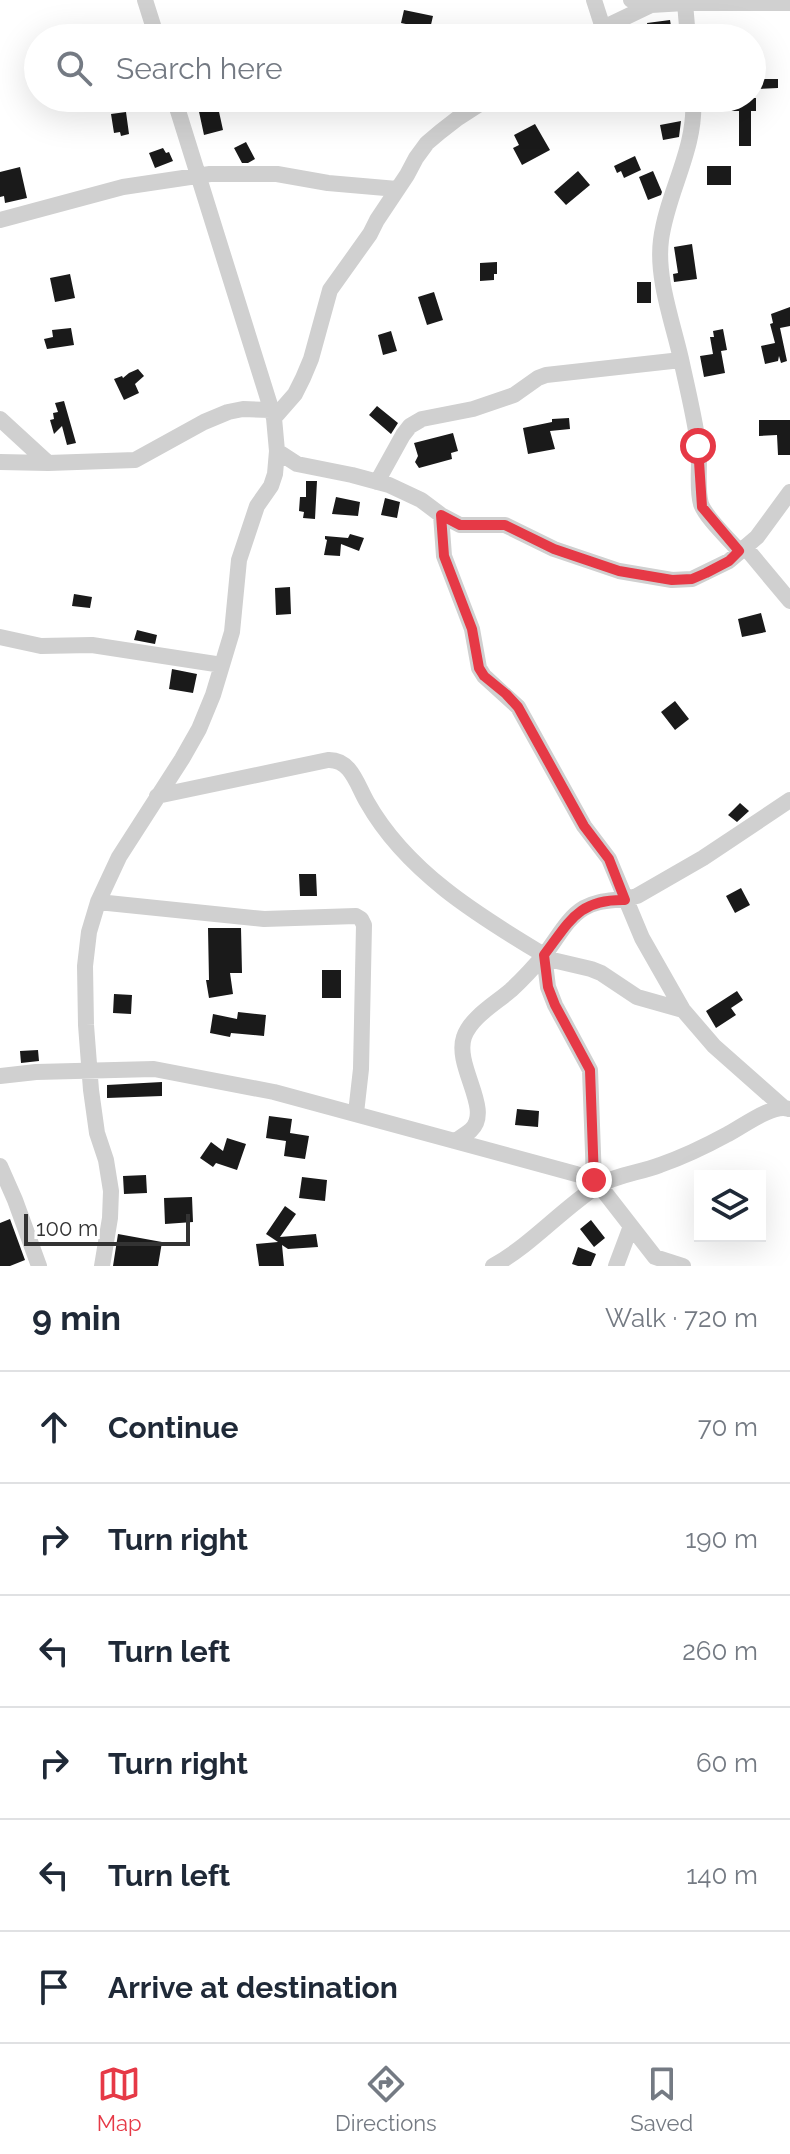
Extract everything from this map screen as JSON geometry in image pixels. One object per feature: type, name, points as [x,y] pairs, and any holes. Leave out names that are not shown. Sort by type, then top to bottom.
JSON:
[{"type":"street","points":[[145,0],[153,24]]},
{"type":"street","points":[[594,0],[597,24]]},
{"type":"street","points":[[631,0],[651,5],[790,3]]},
{"type":"street","points":[[685,3],[687,24]]},
{"type":"street","points":[[615,24],[651,5]]},
{"type":"street","points":[[102,1266],[111,1191],[106,1160],[97,1133],[89,1071],[85,966],[89,932],[98,902],[119,857],[199,729],[232,632],[239,560],[257,506],[271,486],[277,451],[273,414],[178,112]]},
{"type":"street","points":[[273,414],[295,394],[311,359],[330,290],[370,234],[427,143],[467,112]]},
{"type":"street","points":[[692,112],[685,157],[664,218],[660,245],[666,299],[698,446],[702,507],[741,557],[790,601]]},
{"type":"street","points":[[0,220],[123,187],[197,175],[263,173],[397,189]]},
{"type":"street","points":[[377,482],[403,435],[422,419],[473,409],[514,395],[546,375],[681,360]]},
{"type":"street","points":[[0,462],[135,460],[228,412],[243,409],[273,414]]},
{"type":"street","points":[[0,419],[48,463]]},
{"type":"street","points":[[277,451],[297,464],[377,482],[404,492],[460,525],[505,525],[554,549],[619,571],[660,579],[692,579],[741,557],[790,492]]},
{"type":"street","points":[[275,474],[297,464]]},
{"type":"street","points":[[441,515],[444,556],[472,629],[479,668],[518,707],[584,826],[609,859],[642,938],[683,1010],[714,1046],[786,1108]]},
{"type":"street","points":[[0,637],[41,646],[92,645],[222,665]]},
{"type":"street","points":[[157,796],[328,760],[343,763],[372,812],[406,856],[476,912],[544,957],[591,969],[637,997],[683,1010]]},
{"type":"street","points":[[473,1138],[479,1113],[464,1066],[462,1044],[470,1025],[544,957],[582,909],[607,899],[625,900],[637,896],[703,858],[790,800]]},
{"type":"street","points":[[98,902],[264,919],[356,916],[361,919],[364,925],[361,1057],[356,1113]]},
{"type":"street","points":[[544,957],[548,987],[555,1005],[590,1070],[596,1182]]},
{"type":"street","points":[[0,1076],[154,1069],[274,1092],[456,1141],[473,1138],[596,1182],[655,1257],[683,1266]]},
{"type":"street","points":[[493,1266],[522,1247],[596,1182],[637,1173],[677,1159],[773,1109],[786,1108]]},
{"type":"street","points":[[0,1166],[39,1266]]},
{"type":"street","points":[[616,1266],[631,1226]]},
{"type":"building","points":[[404,10],[433,16],[431,24],[401,23]]},
{"type":"building","points":[[670,20],[671,24],[647,24]]},
{"type":"building","points":[[766,79],[778,79],[778,88],[766,89]]},
{"type":"building","points":[[126,112],[129,134],[121,136],[120,132],[114,133],[111,114]]},
{"type":"building","points":[[199,112],[219,112],[223,130],[204,135]]},
{"type":"building","points":[[739,112],[751,112],[751,146],[739,146]]},
{"type":"building","points":[[681,121],[679,137],[663,140],[660,125]]},
{"type":"building","points":[[535,124],[550,150],[522,165],[513,148],[519,145],[514,135]]},
{"type":"building","points":[[246,142],[255,159],[242,163],[234,148]]},
{"type":"building","points":[[163,148],[173,161],[155,168],[149,153]]},
{"type":"building","points":[[635,156],[641,170],[624,178],[621,171],[617,173],[614,166]]},
{"type":"building","points":[[707,166],[731,166],[731,185],[707,185]]},
{"type":"building","points":[[20,167],[27,198],[5,203],[4,196],[0,197],[0,172]]},
{"type":"building","points":[[578,171],[590,185],[566,205],[554,192]]},
{"type":"building","points":[[653,171],[662,192],[648,200],[639,177]]},
{"type":"building","points":[[692,244],[697,279],[674,282],[673,274],[678,273],[674,247]]},
{"type":"building","points":[[497,262],[494,280],[480,281],[480,263]]},
{"type":"building","points":[[70,274],[75,298],[55,302],[50,278]]},
{"type":"building","points":[[637,282],[651,282],[651,303],[637,303]]},
{"type":"building","points":[[434,292],[443,320],[427,325],[418,297]]},
{"type":"building","points":[[790,307],[790,326],[780,328],[787,361],[781,363],[779,356],[778,361],[765,364],[761,346],[775,343],[771,314]]},
{"type":"building","points":[[71,328],[74,345],[47,349],[44,339],[53,337],[52,330]]},
{"type":"building","points":[[723,329],[727,350],[721,351],[725,373],[704,377],[700,356],[713,354],[710,337],[714,337],[713,331]]},
{"type":"building","points":[[391,331],[397,351],[383,355],[378,335]]},
{"type":"building","points":[[138,369],[144,376],[135,384],[139,393],[124,400],[114,379],[123,378]]},
{"type":"building","points":[[64,401],[76,443],[67,445],[62,426],[54,434],[50,420],[54,419],[53,413],[58,412],[55,403]]},
{"type":"building","points":[[377,406],[398,423],[391,434],[369,415]]},
{"type":"building","points":[[569,418],[570,429],[550,431],[555,449],[528,454],[523,428],[552,422],[552,419]]},
{"type":"building","points":[[759,420],[790,420],[790,455],[778,455],[777,435],[759,436]]},
{"type":"building","points":[[453,433],[458,451],[451,453],[452,459],[419,468],[415,462],[418,456],[414,443]]},
{"type":"building","points":[[306,481],[317,481],[315,519],[303,518],[304,512],[299,511],[300,497],[306,497]]},
{"type":"building","points":[[336,497],[360,502],[358,516],[332,514]]},
{"type":"building","points":[[385,498],[400,502],[397,518],[381,515]]},
{"type":"building","points":[[350,534],[364,538],[359,551],[341,544],[340,556],[324,555],[325,536],[348,538]]},
{"type":"building","points":[[290,587],[291,614],[276,615],[275,588]]},
{"type":"building","points":[[74,594],[92,597],[90,608],[72,606]]},
{"type":"building","points":[[761,613],[766,632],[742,637],[738,619]]},
{"type":"building","points":[[137,630],[157,635],[155,644],[134,640]]},
{"type":"building","points":[[172,669],[197,674],[193,693],[169,689]]},
{"type":"building","points":[[675,701],[689,719],[675,730],[661,712]]},
{"type":"building","points":[[740,803],[749,811],[737,822],[728,815]]},
{"type":"building","points":[[299,874],[316,874],[317,896],[300,896]]},
{"type":"building","points":[[741,888],[750,905],[735,913],[726,896]]},
{"type":"building","points":[[208,928],[241,928],[242,973],[230,973],[233,994],[209,998],[206,980],[209,980]]},
{"type":"building","points":[[322,970],[341,970],[341,998],[322,998]]},
{"type":"building","points":[[737,991],[743,1000],[731,1008],[736,1015],[716,1028],[706,1011]]},
{"type":"building","points":[[114,994],[132,995],[131,1014],[113,1013]]},
{"type":"building","points":[[238,1012],[266,1015],[264,1036],[231,1033],[230,1037],[210,1033],[213,1014],[237,1019]]},
{"type":"building","points":[[38,1050],[39,1061],[21,1063],[20,1051]]},
{"type":"building","points":[[162,1082],[162,1096],[107,1098],[107,1085]]},
{"type":"building","points":[[517,1109],[539,1111],[538,1127],[515,1125]]},
{"type":"building","points":[[269,1116],[292,1119],[290,1133],[309,1136],[305,1159],[284,1156],[286,1141],[266,1138]]},
{"type":"building","points":[[227,1138],[246,1144],[237,1170],[216,1163],[213,1167],[200,1158],[211,1142],[223,1151]]},
{"type":"building","points":[[146,1175],[147,1193],[124,1194],[123,1176]]},
{"type":"building","points":[[302,1177],[327,1180],[325,1201],[299,1198]]},
{"type":"building","points":[[192,1197],[193,1222],[165,1224],[164,1198]]},
{"type":"building","points":[[285,1206],[296,1214],[280,1237],[316,1234],[318,1247],[288,1249],[282,1245],[284,1266],[259,1266],[256,1244],[278,1242],[266,1234]]},
{"type":"building","points":[[10,1219],[25,1260],[0,1266],[0,1223]]},
{"type":"building","points":[[591,1220],[605,1238],[594,1247],[580,1229]]},
{"type":"building","points":[[118,1234],[162,1242],[158,1266],[113,1266]]},
{"type":"building","points":[[578,1247],[596,1254],[591,1266],[572,1264]]},
{"type":"route","points":[[594,1180],[590,1070],[555,1005],[545,974],[544,955],[582,909],[607,899],[625,900],[609,859],[584,826],[518,707],[479,668],[463,600],[444,556],[441,515],[460,525],[505,525],[554,549],[619,571],[672,580],[692,579],[729,561],[739,551],[702,507],[698,446]]}]
